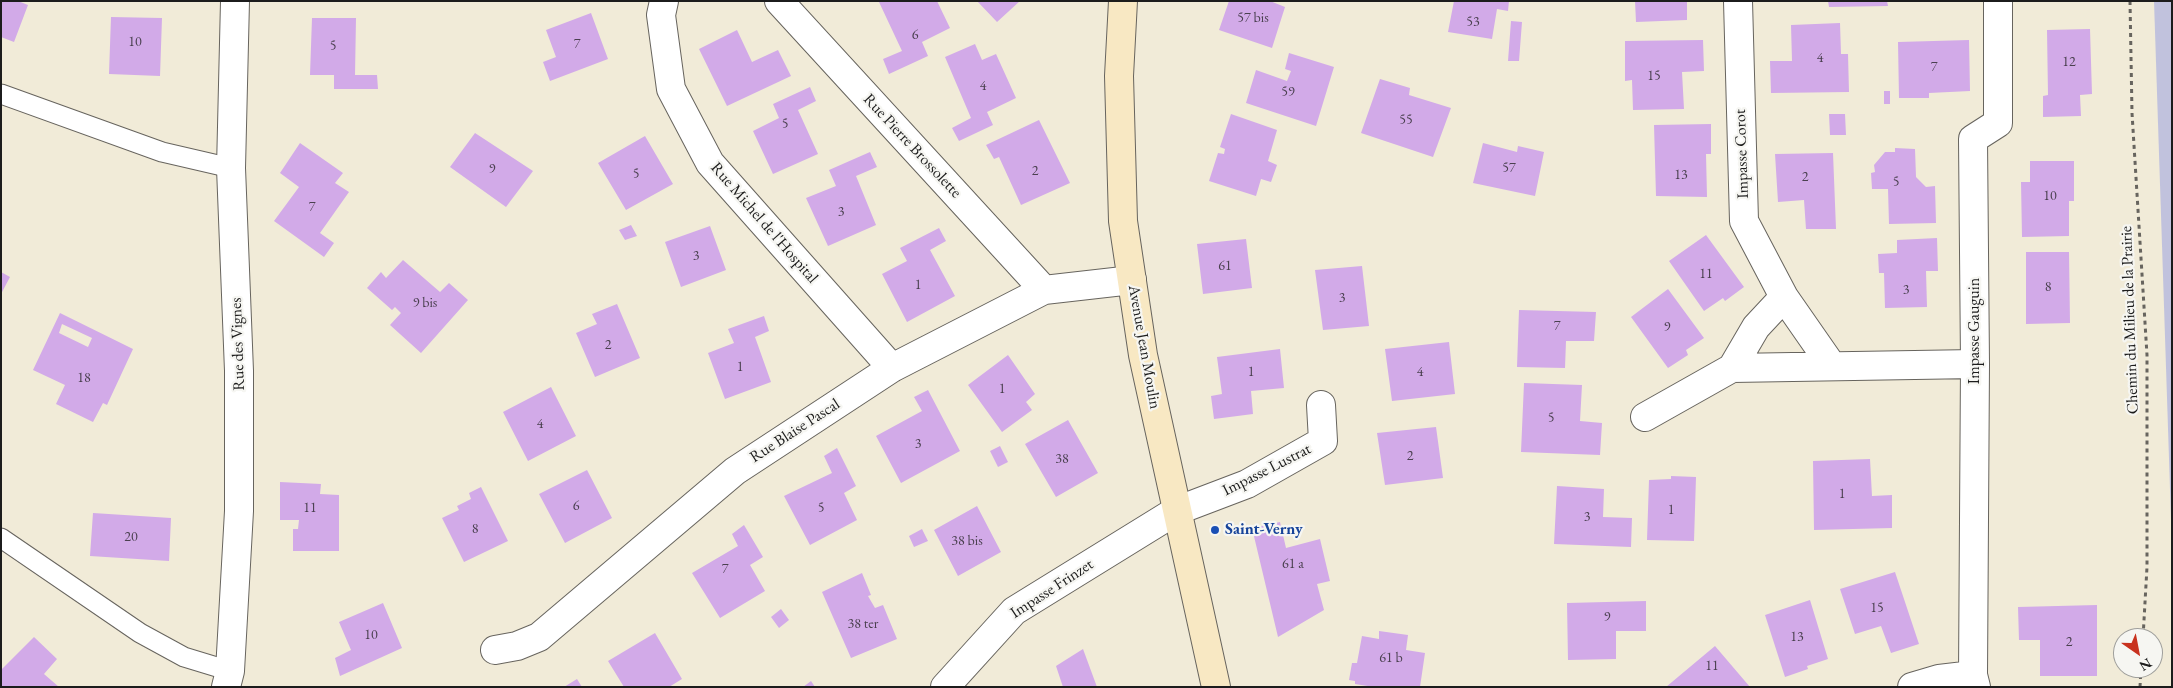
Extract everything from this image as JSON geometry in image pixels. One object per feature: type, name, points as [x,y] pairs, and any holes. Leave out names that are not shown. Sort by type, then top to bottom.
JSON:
[{"type":"main road","name":"Avenue Jean Moulin","points":[[1123,1],[1119,76],[1123,221],[1143,355],[1216,687]]},
{"type":"street","name":"Rue des Vignes","points":[[228,679],[239,492],[239,371],[231,168],[235,1]]},
{"type":"street","name":"Rue Michel de l'Hospital","points":[[664,1],[661,15],[670,89],[710,163],[892,368]]},
{"type":"street","name":"Rue Pierre Brossolette","points":[[779,1],[1044,290]]},
{"type":"street","name":"Impasse Corot","points":[[1738,1],[1744,221],[1784,297],[1832,366]]},
{"type":"street","name":"Impasse Gauguin","points":[[1975,681],[1973,139],[1998,123],[1998,1]]},
{"type":"street","name":"Rue Blaise Pascal","points":[[496,650],[517,646],[539,638],[735,471],[892,368],[1044,290],[1132,280]]},
{"type":"street","points":[[1732,368],[1756,327],[1784,297]]},
{"type":"street","points":[[1645,418],[1732,368],[1975,364]]},
{"type":"street","name":"Impasse Lustrat","points":[[1176,511],[1247,484],[1323,441],[1321,405]]},
{"type":"street","name":"Impasse Frinzet","points":[[945,687],[1014,610],[1176,511]]},
{"type":"street","points":[[1912,687],[1939,679],[1975,681]]},
{"type":"lane","points":[[1,94],[162,152],[231,168]]},
{"type":"lane","points":[[1,538],[140,633],[228,679]]},
{"type":"path","name":"Chemin du Milieu de la Prairie","points":[[2130,1],[2132,113],[2147,355],[2147,567],[2144,628]]},
{"type":"shaded area","points":[[2154,1],[2172,1],[2172,550]]},
{"type":"building","points":[[1,1],[18,1],[28,5],[14,42],[1,37]]},
{"type":"building","points":[[937,1],[950,28],[922,42],[928,56],[889,74],[883,59],[902,51],[879,2]]},
{"type":"building","points":[[977,1],[1020,1],[997,22]]},
{"type":"building","points":[[1229,1],[1270,1],[1285,7],[1272,48],[1219,30]]},
{"type":"building","points":[[1454,1],[1509,1],[1508,11],[1497,9],[1492,39],[1448,32]]},
{"type":"building","points":[[1635,1],[1687,1],[1687,20],[1636,22]]},
{"type":"building","points":[[1828,1],[1887,1],[1888,6],[1829,7]]},
{"type":"building","points":[[591,13],[608,59],[550,81],[543,62],[556,57],[546,30]]},
{"type":"building","points":[[111,17],[162,18],[160,76],[109,74]]},
{"type":"building","points":[[312,18],[356,18],[355,75],[377,75],[378,89],[334,89],[334,75],[310,75]]},
{"type":"building","points":[[1511,21],[1522,22],[1519,61],[1508,61]]},
{"type":"building","points":[[1840,23],[1841,54],[1848,54],[1849,92],[1771,93],[1770,61],[1792,61],[1791,25]]},
{"type":"building","points":[[2090,29],[2092,94],[2080,95],[2081,116],[2043,117],[2043,96],[2048,95],[2047,30]]},
{"type":"building","points":[[737,30],[752,62],[778,50],[791,76],[727,106],[699,49]]},
{"type":"building","points":[[1703,40],[1704,71],[1682,72],[1684,109],[1633,110],[1632,80],[1625,81],[1625,41]]},
{"type":"building","points":[[1969,40],[1970,91],[1929,93],[1929,98],[1899,98],[1898,42]]},
{"type":"building","points":[[975,44],[982,60],[996,54],[1016,98],[987,112],[993,125],[959,141],[952,128],[971,118],[945,57]]},
{"type":"building","points":[[1289,53],[1334,67],[1316,126],[1246,103],[1256,70],[1287,81],[1291,71],[1285,69]]},
{"type":"building","points":[[1380,79],[1410,88],[1409,95],[1451,108],[1433,157],[1361,133]]},
{"type":"building","points":[[810,87],[816,101],[798,110],[818,154],[773,174],[753,131],[779,118],[773,104]]},
{"type":"building","points":[[1884,91],[1890,91],[1890,104],[1884,104]]},
{"type":"building","points":[[1231,114],[1277,130],[1268,161],[1277,165],[1271,182],[1261,179],[1256,196],[1209,181],[1218,153],[1224,154],[1225,149],[1220,147]]},
{"type":"building","points":[[1829,114],[1845,114],[1846,135],[1830,135]]},
{"type":"building","points":[[1039,120],[1070,183],[1021,205],[999,157],[994,159],[986,145]]},
{"type":"building","points":[[1711,124],[1711,154],[1706,154],[1707,197],[1656,196],[1654,125]]},
{"type":"building","points":[[475,133],[533,171],[506,207],[450,167]]},
{"type":"building","points":[[645,136],[673,184],[626,210],[598,163]]},
{"type":"building","points":[[300,143],[343,173],[335,183],[349,192],[320,233],[334,243],[324,257],[274,221],[299,187],[280,173]]},
{"type":"building","points":[[1483,143],[1517,152],[1518,146],[1544,152],[1535,196],[1473,183]]},
{"type":"building","points":[[1895,148],[1915,149],[1916,177],[1926,187],[1935,186],[1936,223],[1889,224],[1888,189],[1872,189],[1871,173],[1875,172],[1874,165],[1885,152],[1895,152]]},
{"type":"building","points":[[870,152],[877,167],[856,176],[876,225],[828,246],[806,198],[836,186],[829,170]]},
{"type":"building","points":[[1833,153],[1836,229],[1806,229],[1804,200],[1778,202],[1775,154]]},
{"type":"building","points":[[2030,161],[2074,161],[2074,201],[2069,201],[2069,236],[2022,237],[2021,182],[2030,182]]},
{"type":"building","points":[[631,225],[637,236],[625,240],[619,230]]},
{"type":"building","points":[[710,226],[726,270],[681,287],[665,242]]},
{"type":"building","points":[[939,228],[946,241],[930,250],[955,296],[907,322],[882,274],[907,261],[900,248]]},
{"type":"building","points":[[1706,235],[1744,287],[1725,301],[1723,298],[1704,311],[1669,261]]},
{"type":"building","points":[[1937,238],[1938,271],[1926,271],[1927,307],[1885,308],[1884,273],[1879,273],[1878,254],[1897,253],[1897,240]]},
{"type":"building","points":[[1246,239],[1252,288],[1203,294],[1197,244]]},
{"type":"building","points":[[2026,252],[2069,252],[2070,323],[2026,324]]},
{"type":"building","points":[[403,260],[440,292],[449,283],[468,300],[421,353],[390,325],[401,313],[395,307],[392,310],[367,288],[381,272],[386,278]]},
{"type":"building","points":[[1362,266],[1369,326],[1323,330],[1315,270]]},
{"type":"building","points":[[1,272],[10,277],[1,294]]},
{"type":"building","points":[[1668,289],[1704,338],[1686,350],[1688,355],[1668,368],[1631,317]]},
{"type":"building","points":[[617,304],[640,358],[595,377],[576,333],[597,324],[592,314]]},
{"type":"building","points":[[1519,310],[1596,312],[1594,341],[1566,341],[1565,368],[1517,367]]},
{"type":"building","points":[[60,313],[133,349],[107,405],[103,403],[93,422],[56,404],[65,385],[33,370]],"holes":[[[62,324],[92,338],[88,347],[59,333]]]},
{"type":"building","points":[[764,316],[769,331],[755,337],[771,382],[725,399],[708,353],[734,343],[728,329]]},
{"type":"building","points":[[1449,342],[1455,394],[1392,401],[1385,349]]},
{"type":"building","points":[[1280,349],[1284,388],[1251,391],[1253,414],[1214,419],[1211,396],[1222,394],[1217,357]]},
{"type":"building","points":[[1008,355],[1035,394],[1026,402],[1032,410],[1002,432],[968,385]]},
{"type":"building","points":[[1524,383],[1582,385],[1580,421],[1602,423],[1600,455],[1521,452]]},
{"type":"building","points":[[551,387],[576,436],[528,461],[503,412]]},
{"type":"building","points":[[928,390],[960,451],[901,483],[876,436],[922,411],[914,397]]},
{"type":"building","points":[[1068,420],[1098,473],[1056,497],[1025,444]]},
{"type":"building","points":[[1436,427],[1443,478],[1385,485],[1377,433]]},
{"type":"building","points":[[1000,446],[1008,462],[998,467],[990,451]]},
{"type":"building","points":[[837,448],[856,486],[844,493],[857,520],[810,545],[784,496],[832,473],[824,456]]},
{"type":"building","points":[[1870,459],[1872,496],[1892,495],[1892,528],[1814,530],[1813,461]]},
{"type":"building","points":[[587,470],[612,518],[565,543],[539,494]]},
{"type":"building","points":[[1671,476],[1696,477],[1694,541],[1647,540],[1649,480],[1671,479]]},
{"type":"building","points":[[280,482],[321,484],[320,494],[339,495],[339,551],[293,551],[293,529],[298,529],[299,520],[280,520]]},
{"type":"building","points":[[1557,486],[1604,489],[1603,517],[1632,518],[1631,547],[1554,544]]},
{"type":"building","points":[[481,487],[508,541],[464,562],[442,518],[459,510],[457,506],[471,499],[469,493]]},
{"type":"building","points":[[977,506],[1001,552],[958,576],[934,530]]},
{"type":"building","points":[[93,513],[171,518],[169,561],[90,556]]},
{"type":"building","points":[[1280,522],[1286,548],[1320,539],[1330,581],[1317,584],[1324,610],[1278,637],[1252,528]]},
{"type":"building","points":[[744,525],[763,557],[750,565],[765,591],[720,618],[692,573],[738,546],[732,534]]},
{"type":"building","points":[[922,529],[928,541],[914,547],[909,536]]},
{"type":"building","points":[[1895,572],[1919,644],[1891,653],[1881,626],[1855,634],[1840,589]]},
{"type":"building","points":[[862,573],[871,595],[868,596],[875,608],[883,605],[897,639],[851,658],[822,592]]},
{"type":"building","points":[[1810,600],[1828,659],[1807,666],[1808,669],[1785,677],[1765,615]]},
{"type":"building","points":[[1646,601],[1646,631],[1616,631],[1616,659],[1568,660],[1567,603]]},
{"type":"building","points":[[383,603],[402,648],[340,676],[335,658],[351,650],[339,622]]},
{"type":"building","points":[[2097,605],[2097,676],[2040,676],[2040,640],[2019,640],[2018,607]]},
{"type":"building","points":[[781,609],[789,620],[779,628],[771,617]]},
{"type":"building","points":[[1379,631],[1408,635],[1406,650],[1425,653],[1420,687],[1374,687],[1355,684],[1355,681],[1349,680],[1352,663],[1357,663],[1362,636],[1379,639]]},
{"type":"building","points":[[655,633],[682,679],[669,687],[624,687],[608,661]]},
{"type":"building","points":[[34,637],[57,659],[44,674],[59,687],[1,687],[1,670]]},
{"type":"building","points":[[1715,646],[1750,687],[1666,687]]},
{"type":"building","points":[[1083,649],[1097,687],[1063,687],[1056,666]]},
{"type":"building","points":[[577,679],[582,687],[564,687]]},
{"type":"building","points":[[811,681],[815,687],[803,687]]},
{"type":"place","name":"Saint-Verny","points":[[1215,530]]}]
